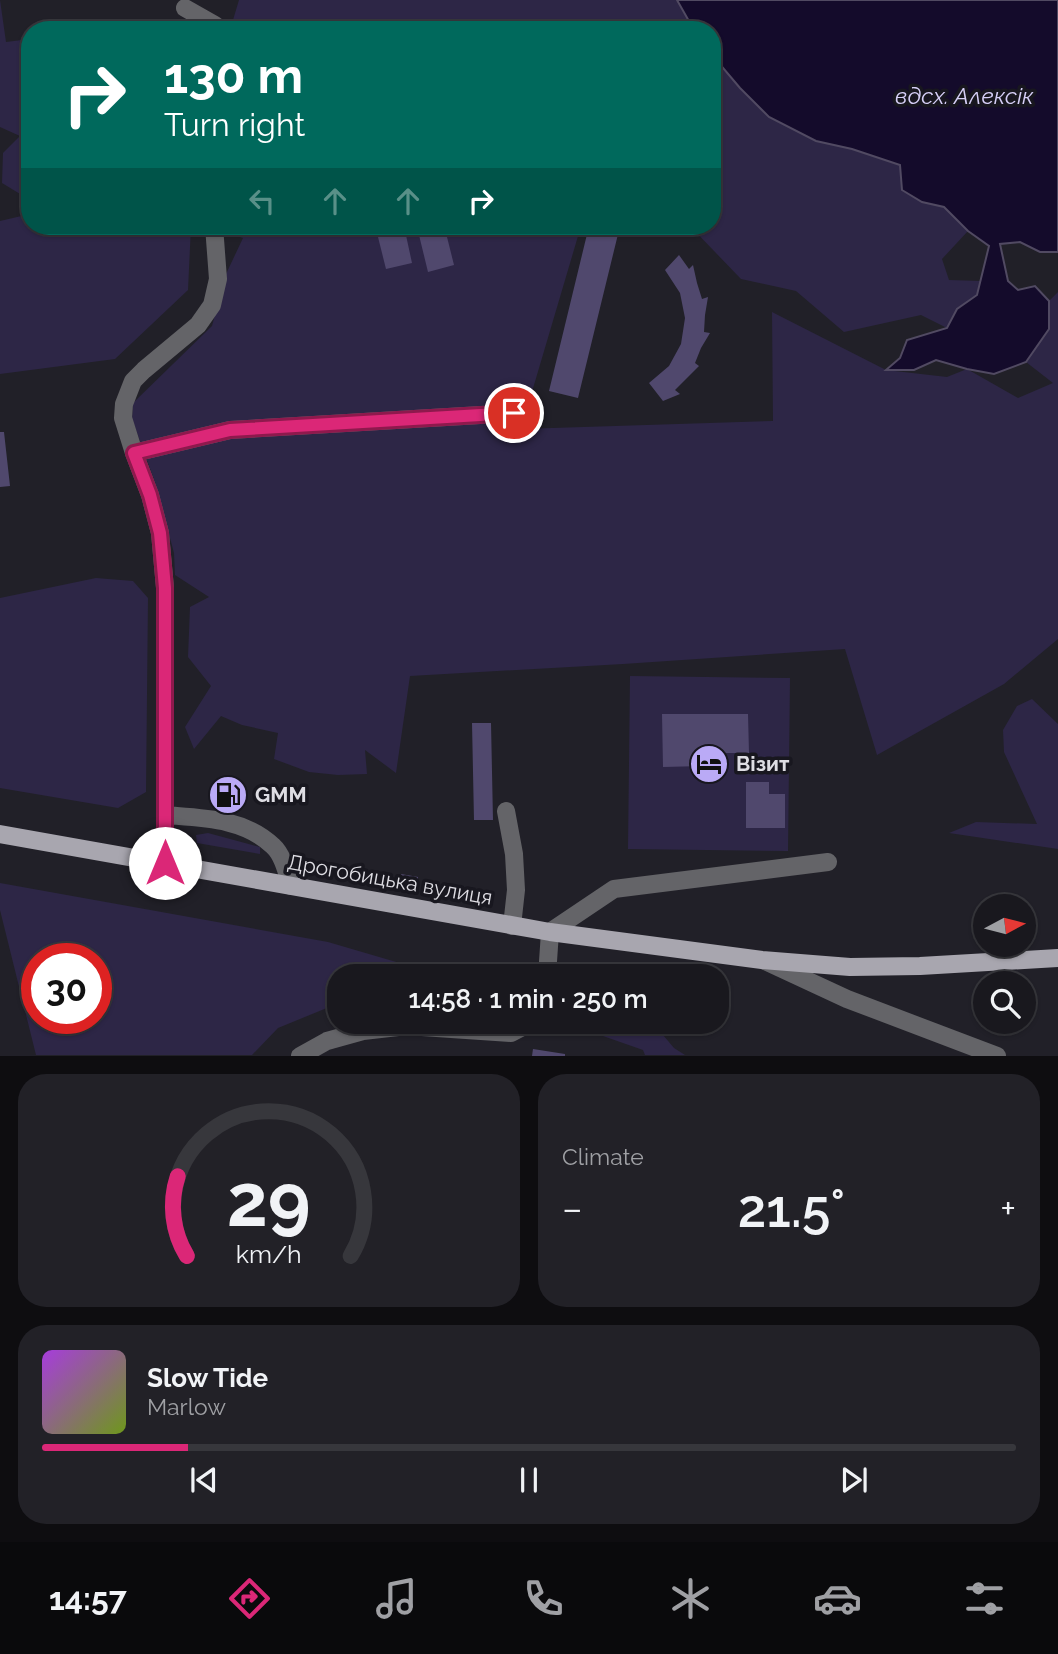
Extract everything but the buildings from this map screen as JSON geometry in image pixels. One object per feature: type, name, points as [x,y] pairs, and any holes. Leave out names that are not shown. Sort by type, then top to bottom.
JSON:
[{"type":"main road","name":"Дрогобицька вулиця","points":[[5,835],[512,926],[762,960],[850,967],[920,967],[1058,958]]},
{"type":"street","points":[[186,8],[205,21]]},
{"type":"street","points":[[165,863],[165,588],[160,533],[150,495],[123,418],[126,396],[133,381],[198,325],[212,305],[218,279],[215,235]]},
{"type":"street","points":[[134,453],[230,430],[514,413]]},
{"type":"street","points":[[506,811],[514,854],[516,890],[512,926]]},
{"type":"street","points":[[165,815],[225,821],[250,830],[275,847],[291,886]]},
{"type":"street","points":[[548,964],[550,932],[614,889],[828,862]]},
{"type":"street","points":[[762,960],[847,999],[997,1055]]},
{"type":"street","points":[[300,1055],[327,1041],[352,1034]]},
{"type":"shaded area","points":[[0,0],[6,42],[21,40],[21,195],[2,183],[3,153],[20,136],[0,127]]},
{"type":"shaded area","points":[[239,0],[677,0],[689,21],[233,21]]},
{"type":"shaded area","points":[[721,66],[740,88],[816,141],[852,149],[900,165],[922,202],[944,207],[968,231],[942,259],[949,280],[981,281],[977,295],[957,309],[947,328],[921,315],[844,332],[796,291],[741,279],[699,235],[721,235]]},
{"type":"shaded area","points":[[21,216],[21,235],[191,235],[188,290],[115,359],[0,374],[0,221]]},
{"type":"shaded area","points":[[234,235],[578,235],[521,429],[773,421],[772,312],[886,370],[947,377],[967,369],[1018,398],[1053,383],[1026,362],[1049,329],[1049,301],[1058,292],[1058,639],[1004,684],[877,755],[845,649],[410,676],[396,773],[365,750],[367,774],[309,772],[274,759],[278,733],[242,725],[221,716],[194,749],[185,727],[211,686],[188,657],[190,607],[209,597],[175,575],[174,553],[156,485],[132,419],[133,403],[212,326],[226,274],[243,238]]},
{"type":"shaded area","points":[[96,578],[133,581],[148,598],[146,792],[118,808],[0,788],[0,598]]},
{"type":"shaded area","name":"Візит","points":[[630,676],[790,678],[788,851],[628,849]]},
{"type":"shaded area","points":[[1032,699],[1058,724],[1058,849],[949,833],[976,822],[1037,824],[1004,752],[1003,730],[1017,706]]},
{"type":"shaded area","points":[[208,833],[260,847],[260,854],[197,843],[196,835]]},
{"type":"shaded area","points":[[0,883],[328,942],[403,964],[327,964],[327,1008],[278,1028],[252,1055],[36,1055],[31,1034],[112,1034],[112,943],[21,943],[21,995],[0,910]]},
{"type":"shaded area","points":[[597,1034],[662,1034],[674,1048],[685,1055],[645,1055],[643,1050]]},
{"type":"water","name":"вдсх. Алексік","points":[[677,0],[1058,0],[1058,252],[1040,252],[1020,242],[1000,244],[1008,281],[1018,290],[1035,286],[1049,301],[1049,329],[1026,362],[994,374],[936,360],[914,370],[886,370],[900,358],[907,340],[947,328],[957,309],[977,295],[989,246],[968,231],[944,207],[922,202],[902,190],[900,165],[852,149],[816,141],[769,117],[721,66],[721,21],[689,21]]},
{"type":"place","name":"Візит","points":[[709,764]]},
{"type":"place","name":"GMM","points":[[228,795]]},
{"type":"route","points":[[165,863],[165,588],[160,533],[150,495],[134,453],[230,430],[514,413]]}]
